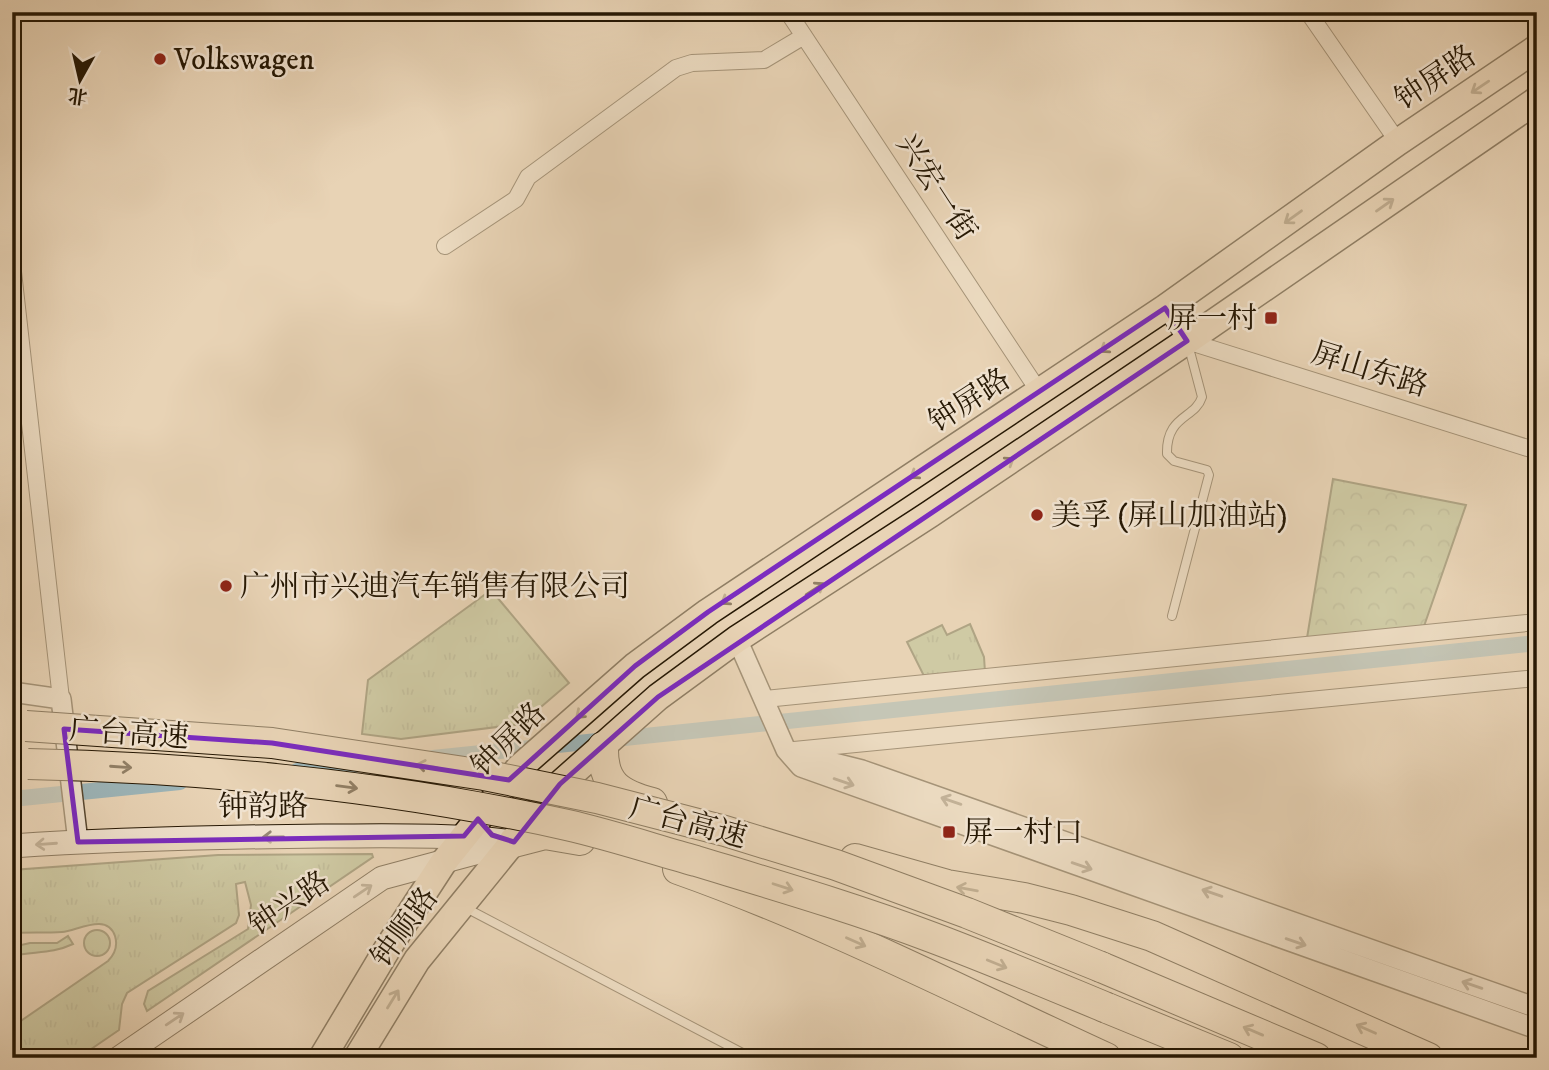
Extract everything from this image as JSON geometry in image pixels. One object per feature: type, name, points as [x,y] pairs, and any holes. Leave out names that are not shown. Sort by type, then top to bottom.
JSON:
[{"type":"highway","name":"钟屏路","points":[[464,836],[519,768],[635,666],[708,612],[1165,308],[1398,142],[1537,48]]},
{"type":"highway","points":[[514,842],[560,785],[658,697],[737,639],[930,514],[1187,341],[1537,100]]},
{"type":"highway","name":"广台高速","points":[[26,726],[272,743],[357,755],[539,786],[725,831],[836,865],[955,908],[1316,1058]]},
{"type":"highway","points":[[603,747],[603,764],[613,785],[638,799],[947,885],[1024,898],[1071,910],[1152,936],[1428,1058]]},
{"type":"highway","name":"广台高速","points":[[28,764],[102,765],[323,783],[455,802],[568,825],[764,881],[929,936],[1229,1058]]},
{"type":"highway","points":[[485,811],[485,823],[492,835],[514,842],[545,834],[555,835],[625,852],[697,875],[854,941],[1098,1054]]},
{"type":"highway","name":"钟顺路","points":[[322,1058],[389,946],[443,863],[464,836]]},
{"type":"highway","name":"钟顺路","points":[[358,1058],[417,960],[514,842]]},
{"type":"main road","name":"钟韵路","points":[[12,846],[77,832],[464,836],[514,842]]},
{"type":"main road","name":"钟兴路","points":[[118,1058],[382,878],[514,842]]},
{"type":"street","name":"兴宏一街","points":[[788,12],[1040,393]]},
{"type":"street","points":[[1308,12],[1398,142]]},
{"type":"street","points":[[445,246],[516,198],[528,177],[676,68],[692,63],[764,60],[804,36]]},
{"type":"street","points":[[12,263],[77,832]]},
{"type":"street","points":[[1165,308],[1187,341]]},
{"type":"street","name":"屏山东路","points":[[1187,341],[1537,451]]},
{"type":"street","points":[[768,706],[1537,622]]},
{"type":"street","points":[[737,639],[786,750],[801,767],[1537,1029]]},
{"type":"street","points":[[786,750],[1537,678]]},
{"type":"street","points":[[12,692],[61,699]]},
{"type":"street","points":[[786,750],[862,769],[1537,1008]]},
{"type":"lane","points":[[1172,616],[1209,482],[1207,470],[1174,461],[1167,454],[1173,427],[1178,419],[1200,404],[1202,397],[1187,341]]},
{"type":"lane","points":[[460,905],[752,1058]]},
{"type":"highlighted area","points":[[1165,308],[1187,341],[658,697],[560,784],[514,842],[492,835],[478,819],[464,836],[78,842],[64,729],[272,743],[509,780],[635,666],[708,612]]},
{"type":"green space","points":[[1333,479],[1466,505],[1423,629],[1307,638]]},
{"type":"green space","points":[[491,590],[569,683],[521,724],[401,739],[362,734],[368,680]]},
{"type":"green space","points":[[970,624],[984,657],[985,672],[925,678],[907,642],[942,625],[947,635]]},
{"type":"green space","points":[[372,854],[373,857],[147,1011],[144,1004],[148,991],[248,929],[251,905],[245,882],[236,884],[239,915],[236,923],[127,993],[122,1004],[119,1030],[78,1058],[12,1058],[12,1027],[108,961],[114,953],[116,943],[111,929],[99,924],[62,932],[12,933],[12,870],[218,855]]},
{"type":"green space","points":[[97,930],[106,934],[110,943],[106,952],[97,956],[88,952],[84,943],[88,934]]},
{"type":"green space","points":[[68,936],[73,944],[50,951],[12,956],[12,947],[30,943],[57,943]]},
{"type":"waterway","points":[[433,758],[1537,643]]},
{"type":"waterway","points":[[297,771],[355,765]]},
{"type":"waterway","points":[[12,799],[180,782]]},
{"type":"place","name":"Volkswagen","points":[[160,59]]},
{"type":"place","name":"屏一村","points":[[1271,318]]},
{"type":"place","name":"美孚 (屏山加油站)","points":[[1037,515]]},
{"type":"place","name":"广州市兴迪汽车销售有限公司","points":[[226,586]]},
{"type":"place","name":"屏一村口","points":[[949,832]]}]
